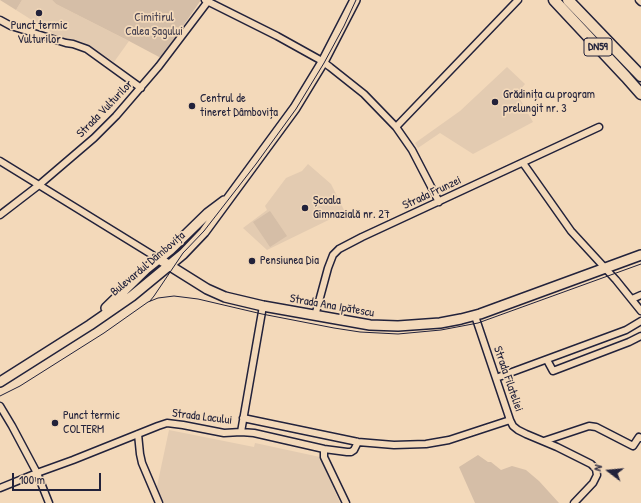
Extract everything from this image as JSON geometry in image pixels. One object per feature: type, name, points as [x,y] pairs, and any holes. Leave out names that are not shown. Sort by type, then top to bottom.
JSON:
[{"type":"main road","name":"Bulevardul Dâmbovița","points":[[0,382],[90,325],[132,296],[183,254],[204,232],[295,108],[323,62],[355,0]]},
{"type":"main road","name":"DN59","points":[[554,0],[641,94]]},
{"type":"main road","name":"DN59","points":[[568,0],[641,76]]},
{"type":"main road","name":"Bulevardul Dâmbovița","points":[[90,325],[146,269],[170,250],[208,213],[229,196]]},
{"type":"main road","name":"Strada Ana Ipătescu","points":[[159,259],[215,293],[225,297],[314,316],[370,325],[398,326],[440,323],[475,316],[641,255]]},
{"type":"street","points":[[207,0],[277,36],[323,62],[364,94],[396,126],[412,150],[439,202]]},
{"type":"street","name":"Strada Vulturilor","points":[[1,214],[39,185],[94,138],[116,116],[159,66],[207,0]]},
{"type":"street","points":[[396,126],[518,0]]},
{"type":"street","points":[[1,21],[12,26],[87,49],[141,88]]},
{"type":"street","name":"Strada Frunzei","points":[[314,316],[328,268],[333,255],[339,250],[599,127]]},
{"type":"street","name":"Strada Ana Ipătescu","points":[[0,161],[159,259]]},
{"type":"street","points":[[523,163],[571,231],[605,268],[641,311]]},
{"type":"street","points":[[632,299],[641,295]]},
{"type":"street","points":[[241,432],[263,306]]},
{"type":"street","name":"Strada Filateliei","points":[[475,316],[513,426],[518,430],[595,466],[597,471],[596,478],[574,503]]},
{"type":"street","points":[[496,378],[626,330],[635,326],[641,321]]},
{"type":"street","points":[[547,360],[553,370],[629,342],[641,336]]},
{"type":"street","points":[[0,406],[37,473],[50,503]]},
{"type":"street","name":"Strada Lacului","points":[[243,418],[344,440],[394,446],[426,444],[449,440],[510,420]]},
{"type":"street","name":"Strada Lacului","points":[[0,488],[158,426],[171,423],[224,433],[254,433],[324,449],[347,452],[354,450],[358,442]]},
{"type":"street","points":[[544,441],[589,426],[596,427],[633,446],[639,437],[641,438]]},
{"type":"street","points":[[138,434],[142,463],[159,503]]},
{"type":"street","points":[[324,449],[324,457],[346,503]]},
{"type":"shaded area","points":[[22,0],[52,0],[56,4],[129,41],[114,62],[82,42],[57,36],[16,10]]},
{"type":"shaded area","name":"Grădinița cu program prelungit nr. 3","points":[[507,67],[525,84],[517,94],[533,122],[473,154],[440,133],[418,148],[415,143],[460,111]]},
{"type":"shaded area","name":"Școala Gimnazială nr. 27","points":[[308,164],[331,184],[345,212],[267,250],[243,228],[267,210],[265,206],[286,178],[302,171]]},
{"type":"shaded area","points":[[169,430],[254,447],[255,443],[320,457],[340,503],[162,503],[156,491]]},
{"type":"green space","points":[[0,0],[22,0],[16,10]]},
{"type":"green space","name":"Cimitirul Calea Șagului","points":[[52,0],[201,0],[161,58],[56,4]]},
{"type":"green space","points":[[270,211],[287,236],[270,247],[253,222]]},
{"type":"green space","points":[[478,455],[488,462],[491,462],[501,470],[512,466],[526,470],[539,481],[559,503],[475,503],[459,467]]},
{"type":"tram line","points":[[150,301],[183,253],[204,231],[296,109],[324,63],[356,0]]},
{"type":"tram line","points":[[0,396],[20,386],[104,333],[148,302],[158,298],[174,296],[198,299],[262,314],[334,328],[360,332],[398,334],[441,330],[478,323],[641,264]]},
{"type":"place","name":"Punct termic Vulturilor","points":[[39,13]]},
{"type":"place","name":"Grădinița cu program prelungit nr. 3","points":[[495,102]]},
{"type":"place","name":"Centrul de tineret Dâmbovița","points":[[192,106]]},
{"type":"place","name":"Școala Gimnazială nr. 27","points":[[305,208]]},
{"type":"place","name":"Pensiunea Dia","points":[[252,261]]},
{"type":"place","name":"Punct termic COLTERM","points":[[55,423]]}]
